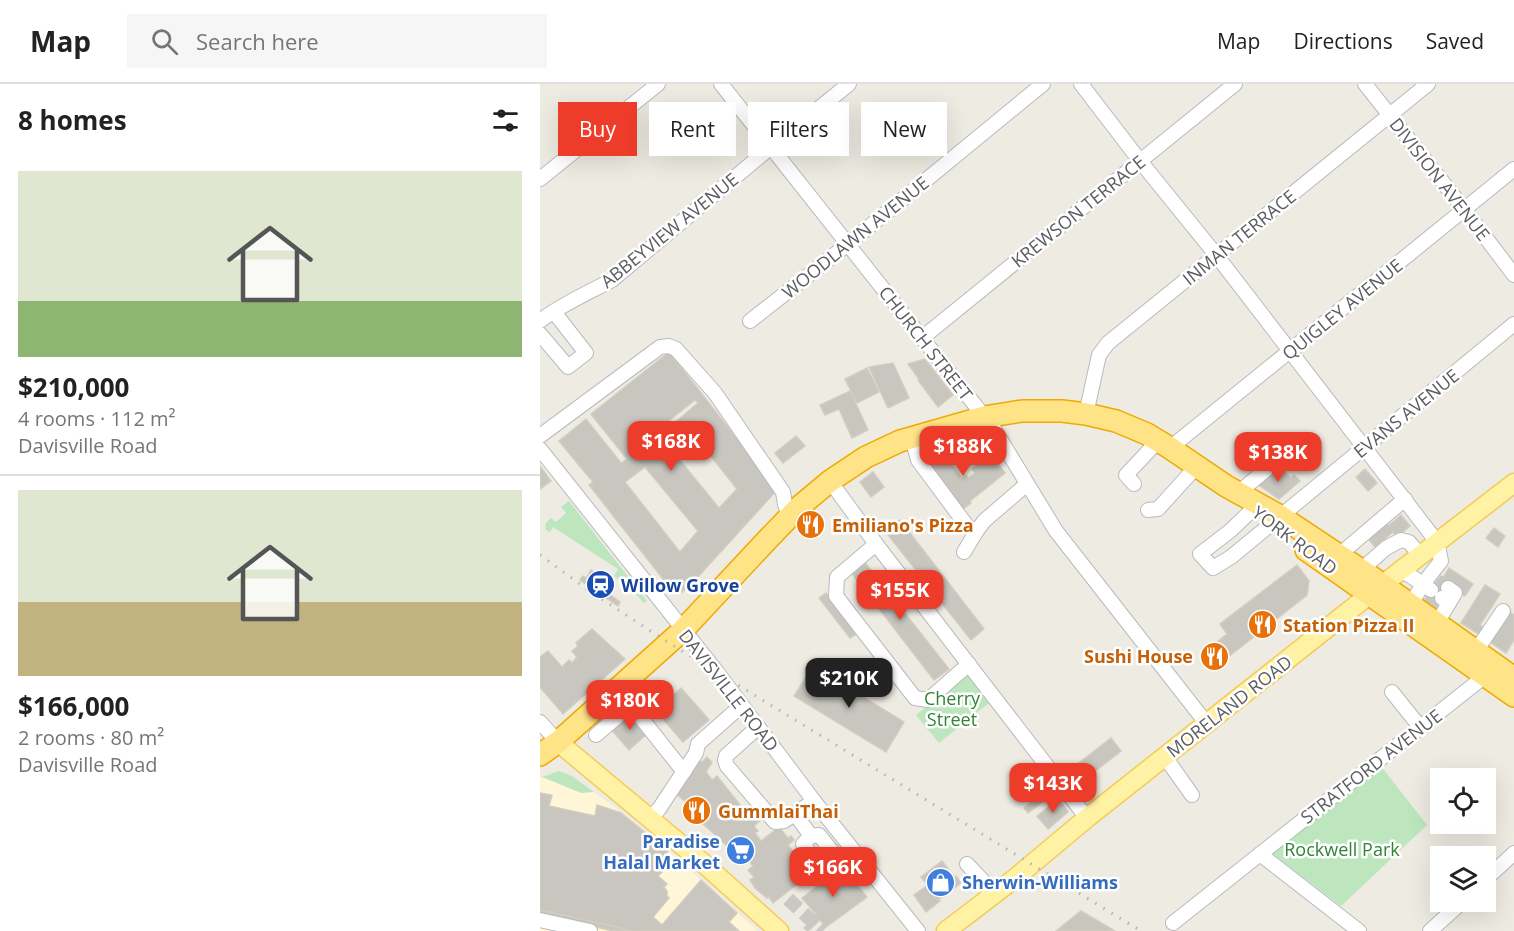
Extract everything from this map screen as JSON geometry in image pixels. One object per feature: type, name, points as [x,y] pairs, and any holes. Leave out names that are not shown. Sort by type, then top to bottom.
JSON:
[{"type":"highway","points":[[540,755],[549,745],[624,697],[683,630],[809,499],[830,481],[866,457],[900,441],[984,417],[1022,411],[1062,411],[1086,414],[1116,421],[1147,434],[1232,489]]},
{"type":"highway","name":"YORK ROAD","points":[[1232,489],[1376,590]]},
{"type":"highway","name":"YORK ROAD","points":[[1232,489],[1253,509],[1339,555],[1361,570],[1376,590]]},
{"type":"highway","points":[[1376,590],[1433,596],[1476,651],[1514,678]]},
{"type":"highway","points":[[1376,590],[1485,676],[1514,696]]},
{"type":"main road","name":"MORELAND ROAD","points":[[946,931],[1430,547],[1511,490]]},
{"type":"main road","points":[[549,745],[651,818],[779,931]]},
{"type":"street","points":[[540,179],[658,84]]},
{"type":"street","name":"CHURCH STREET","points":[[721,84],[748,118]]},
{"type":"street","name":"ABBEYVIEW AVENUE","points":[[827,102],[849,84]]},
{"type":"street","name":"WOODLAWN AVENUE","points":[[750,321],[1043,84]]},
{"type":"street","points":[[1081,84],[1405,499],[1430,547]]},
{"type":"street","name":"KREWSON TERRACE","points":[[922,338],[1235,84]]},
{"type":"street","name":"DIVISION AVENUE","points":[[1365,84],[1514,275]]},
{"type":"street","name":"INMAN TERRACE","points":[[1086,414],[1099,355],[1108,343],[1428,84]]},
{"type":"street","name":"ABBEYVIEW AVENUE","points":[[540,321],[612,280],[760,156]]},
{"type":"street","name":"CHURCH STREET","points":[[778,156],[994,429],[1056,531],[1207,724]]},
{"type":"street","name":"QUIGLEY AVENUE","points":[[1134,484],[1126,475],[1164,444],[1290,351],[1514,169]]},
{"type":"street","points":[[540,334],[568,367],[586,353],[554,312]]},
{"type":"street","name":"EVANS AVENUE","points":[[1253,509],[1230,531],[1200,554],[1213,568],[1231,557],[1514,324]]},
{"type":"street","points":[[540,436],[660,347],[669,346],[676,349],[715,393],[783,492],[789,518]]},
{"type":"street","points":[[912,438],[918,460],[967,526],[975,532]]},
{"type":"street","name":"DAVISVILLE ROAD","points":[[540,448],[918,931]]},
{"type":"street","points":[[1232,489],[1280,458]]},
{"type":"street","points":[[1148,510],[1158,509],[1197,466]]},
{"type":"street","points":[[830,481],[1087,818]]},
{"type":"street","points":[[964,552],[984,521],[1027,484]]},
{"type":"street","points":[[783,492],[809,499]]},
{"type":"street","points":[[1339,555],[1405,499]]},
{"type":"street","points":[[1361,570],[1386,548],[1401,540],[1439,551],[1441,561],[1433,596],[1401,570]]},
{"type":"street","points":[[876,544],[837,577],[836,596],[915,699],[928,700],[969,664]]},
{"type":"street","points":[[1476,651],[1503,611]]},
{"type":"street","name":"STRATFORD AVENUE","points":[[1173,923],[1485,676]]},
{"type":"street","points":[[1392,692],[1420,728]]},
{"type":"street","points":[[596,735],[624,697],[684,772]]},
{"type":"street","points":[[651,818],[684,772],[696,753],[698,744],[741,706]]},
{"type":"street","points":[[540,722],[549,745]]},
{"type":"street","points":[[758,727],[726,756],[725,763],[775,822],[784,821],[814,801]]},
{"type":"street","points":[[1164,757],[1192,795]]},
{"type":"street","points":[[795,814],[811,836]]},
{"type":"street","points":[[823,871],[803,844],[811,836],[819,835],[838,859]]},
{"type":"street","points":[[1496,870],[1514,853]]},
{"type":"street","points":[[1260,854],[1359,931]]},
{"type":"street","points":[[967,864],[993,895]]},
{"type":"street","points":[[1430,931],[1451,912]]},
{"type":"street","points":[[540,920],[590,931]]},
{"type":"shaded area","points":[[559,771],[572,776],[621,812],[669,851],[758,931],[540,931],[540,778]]},
{"type":"green space","points":[[569,501],[647,601],[644,603],[629,587],[614,576],[618,569],[553,527],[550,532],[546,530],[545,524],[551,518],[556,522],[566,513],[561,507]]},
{"type":"green space","name":"Cherry Street","points":[[966,674],[989,703],[939,743],[916,715]]},
{"type":"green space","name":"Rockwell Park","points":[[1380,765],[1427,825],[1341,906],[1273,854]]},
{"type":"green space","points":[[559,771],[572,776],[594,792],[581,793],[542,777]]},
{"type":"building","points":[[669,352],[777,490],[686,590],[673,591],[589,485],[593,482],[559,441],[586,419],[621,463],[627,459],[591,414]],"holes":[[[695,400],[698,403],[632,454],[630,451]],[[691,431],[737,489],[719,508],[670,448]],[[645,467],[698,531],[680,552],[625,482]]]},
{"type":"building","points":[[925,359],[953,395],[938,407],[908,364]]},
{"type":"building","points":[[893,363],[909,398],[888,408],[869,367]]},
{"type":"building","points":[[867,368],[879,392],[857,403],[845,379]]},
{"type":"building","points":[[850,391],[868,430],[852,438],[839,409],[825,415],[820,405]]},
{"type":"building","points":[[796,436],[805,446],[783,463],[775,453]]},
{"type":"building","points":[[940,447],[962,478],[966,475],[968,478],[975,473],[972,469],[991,454],[1005,473],[963,509],[921,461]]},
{"type":"building","points":[[540,466],[551,481],[540,489]]},
{"type":"building","points":[[1278,466],[1291,478],[1294,475],[1300,481],[1279,499],[1257,484]]},
{"type":"building","points":[[1365,469],[1377,483],[1368,491],[1356,477]]},
{"type":"building","points":[[873,472],[884,487],[871,497],[860,482]]},
{"type":"building","points":[[1401,515],[1410,526],[1397,537],[1393,532],[1375,547],[1367,537],[1386,522],[1389,525]]},
{"type":"building","points":[[900,520],[984,629],[971,640],[885,531]]},
{"type":"building","points":[[1494,528],[1505,536],[1498,547],[1486,538]]},
{"type":"building","points":[[863,560],[949,669],[934,680],[850,571]]},
{"type":"building","points":[[1297,565],[1309,581],[1307,595],[1213,669],[1202,654],[1227,634],[1220,624]]},
{"type":"building","points":[[1449,568],[1473,584],[1465,596],[1449,586],[1435,610],[1423,602],[1438,579],[1441,581]]},
{"type":"building","points":[[591,570],[614,585],[607,596],[585,580]]},
{"type":"building","points":[[583,576],[607,596],[609,594],[620,602],[618,606],[580,580]]},
{"type":"building","points":[[1485,585],[1500,594],[1480,625],[1484,628],[1480,635],[1461,623]]},
{"type":"building","points":[[826,593],[856,634],[850,638],[819,598]]},
{"type":"building","points":[[1510,612],[1514,615],[1514,640],[1506,653],[1490,642]]},
{"type":"building","points":[[592,629],[625,659],[563,714],[540,687],[540,657],[548,651],[562,667],[569,660],[572,663],[577,657],[572,651],[578,646],[576,643]]},
{"type":"building","points":[[813,666],[904,722],[886,752],[794,696]]},
{"type":"building","points":[[681,688],[709,720],[683,742],[656,711]]},
{"type":"building","points":[[630,712],[648,733],[629,750],[611,729]]},
{"type":"building","points":[[1111,738],[1121,751],[1089,776],[1079,763]]},
{"type":"building","points":[[707,757],[712,762],[706,772],[712,780],[717,776],[745,811],[750,806],[762,819],[754,826],[758,831],[755,833],[761,841],[779,827],[788,838],[791,836],[794,840],[788,845],[810,874],[773,903],[769,897],[767,898],[755,888],[750,880],[754,877],[748,870],[753,866],[744,855],[739,857],[689,811],[692,807],[675,793],[698,759],[702,762]]},
{"type":"building","points":[[1044,783],[1053,794],[1028,813],[1024,808],[1030,803],[1025,798]]},
{"type":"building","points":[[540,793],[552,795],[549,806],[595,816],[597,805],[621,813],[668,851],[663,857],[666,860],[658,869],[662,872],[658,876],[667,884],[664,887],[669,898],[653,917],[662,925],[701,880],[737,913],[729,922],[739,931],[633,931],[540,910]]},
{"type":"building","points":[[1059,800],[1068,812],[1048,829],[1037,816]]},
{"type":"building","points":[[942,861],[961,883],[926,912],[914,895],[928,885],[921,877]]},
{"type":"building","points":[[842,867],[867,897],[826,927],[820,920],[808,931],[804,928],[817,915],[802,898]]},
{"type":"building","points":[[540,910],[633,931],[613,931],[540,914]]},
{"type":"building","points":[[1081,911],[1115,931],[1056,931]]},
{"type":"tunnel","points":[[1437,581],[1448,588]]},
{"type":"tunnel","points":[[1426,598],[1437,605]]},
{"type":"tunnel","points":[[788,899],[823,931]]},
{"type":"railway","points":[[540,555],[591,592],[669,643],[1141,931]]},
{"type":"place","name":"Emiliano's Pizza","points":[[811,525]]},
{"type":"place","name":"Willow Grove","points":[[600,585]]},
{"type":"place","name":"Station Pizza II","points":[[1262,625]]},
{"type":"place","name":"Sushi House","points":[[1214,656]]},
{"type":"place","name":"GummlaiThai","points":[[697,811]]},
{"type":"place","name":"Paradise Halal Market","points":[[741,851]]},
{"type":"place","name":"Sherwin-Williams","points":[[941,882]]}]
